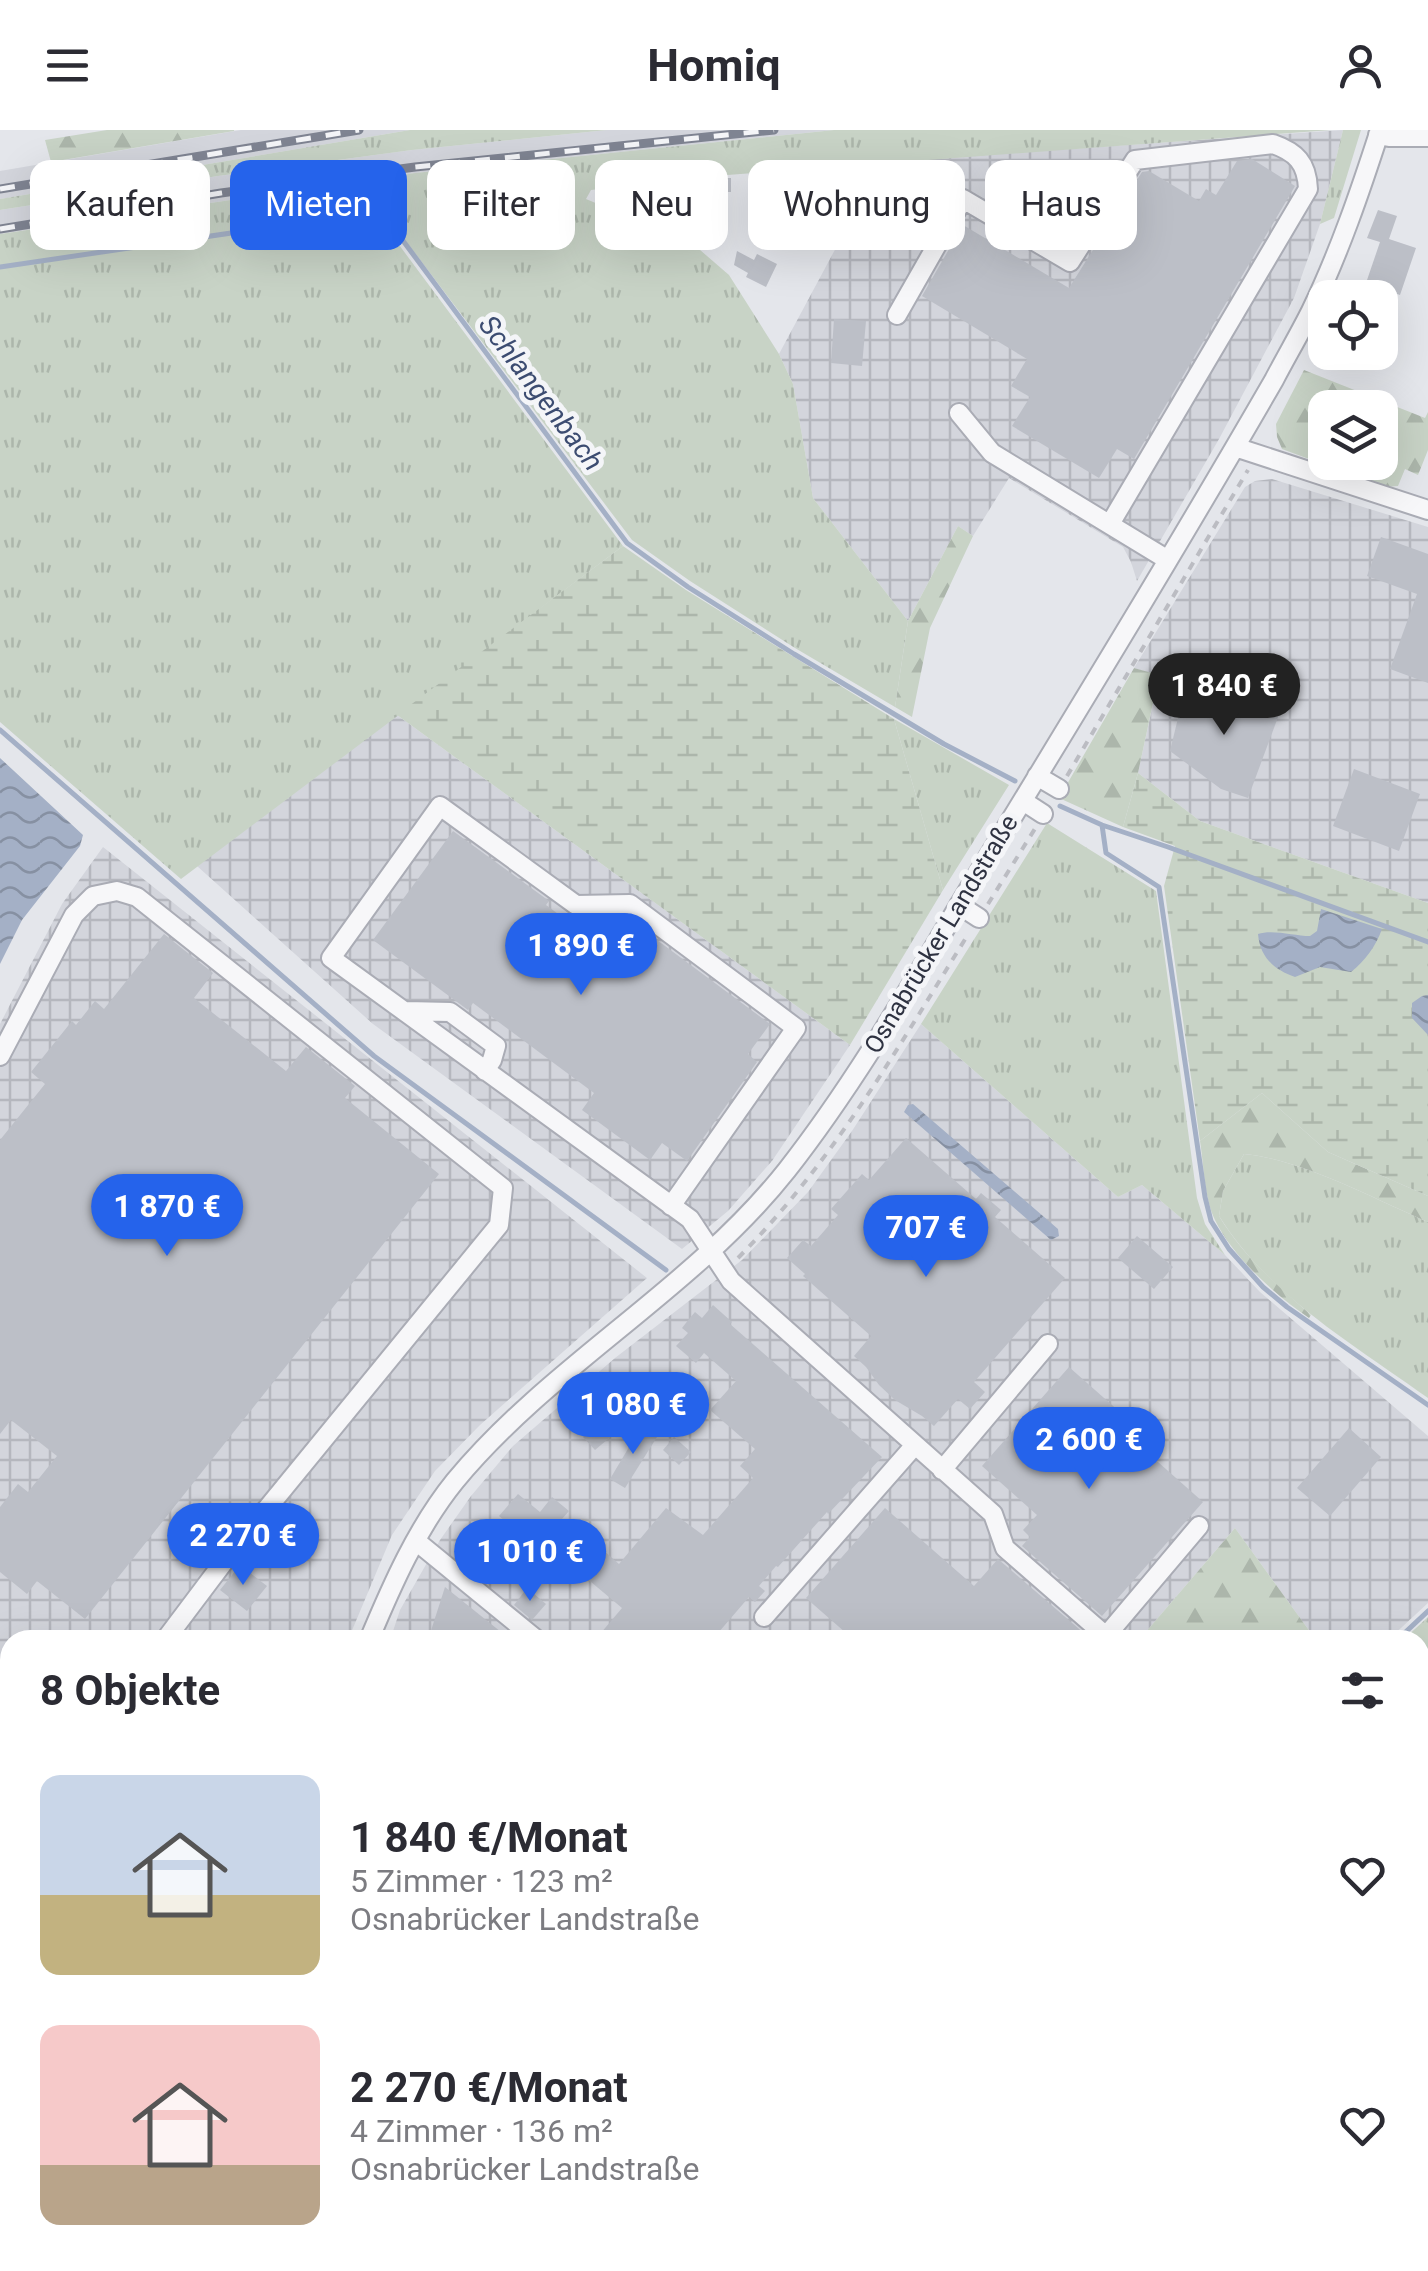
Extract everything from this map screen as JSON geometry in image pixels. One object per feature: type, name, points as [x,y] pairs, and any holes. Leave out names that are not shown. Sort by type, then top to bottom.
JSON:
[{"type":"street","points":[[1379,132],[1389,138],[1428,137]]},
{"type":"street","name":"Osnabrücker Landstraße","points":[[373,1630],[416,1541],[453,1484],[496,1436],[712,1252],[785,1173],[829,1114],[1235,447],[1311,310],[1359,196],[1379,132]]},
{"type":"street","points":[[897,315],[963,199],[1070,262],[1135,160],[1273,144],[1294,151],[1308,175],[1308,189],[1110,524]]},
{"type":"street","points":[[959,413],[992,453],[1168,560]]},
{"type":"street","points":[[1235,447],[1428,510]]},
{"type":"street","points":[[1037,776],[1059,790]]},
{"type":"street","points":[[1022,801],[1044,814]]},
{"type":"street","points":[[671,1206],[796,1028],[630,904],[576,905],[440,806],[331,958],[690,1220],[731,1282],[993,1514],[1006,1548],[1099,1630]]},
{"type":"street","points":[[0,1056],[74,915],[93,896],[117,890],[136,897],[503,1188],[499,1224],[173,1630]]},
{"type":"street","points":[[959,905],[979,918]]},
{"type":"street","points":[[404,1011],[450,1012],[496,1046],[485,1071]]},
{"type":"street","points":[[942,1470],[1048,1344]]},
{"type":"street","points":[[764,1616],[915,1446]]},
{"type":"street","points":[[1111,1630],[1199,1526]]},
{"type":"street","points":[[416,1541],[525,1630]]},
{"type":"shaded area","points":[[241,130],[410,130],[210,164],[210,160],[65,160]]},
{"type":"shaded area","points":[[607,130],[834,130],[542,160],[427,160],[427,172],[407,174],[407,160],[337,160]]},
{"type":"shaded area","points":[[1343,130],[1320,224],[1294,298],[1137,581],[1123,547],[1009,478],[973,536],[958,526],[908,621],[813,498],[793,384],[779,354],[835,250],[965,250],[965,160],[911,160]]},
{"type":"shaded area","points":[[30,166],[30,194],[0,199],[0,171]]},
{"type":"shaded area","points":[[230,174],[230,200],[210,203],[210,177]]},
{"type":"shaded area","points":[[30,205],[30,230],[0,234],[0,210]]},
{"type":"shaded area","points":[[1272,479],[1428,527],[1428,903],[1200,821],[1138,773],[1159,676],[1134,668],[1245,487]]},
{"type":"shaded area","points":[[397,715],[850,1045],[772,1161],[728,1211],[682,1249],[373,1024],[197,866]]},
{"type":"shaded area","points":[[103,847],[647,1278],[480,1425],[435,1471],[392,1535],[352,1630],[0,1630],[0,1024],[62,904]]},
{"type":"shaded area","points":[[921,1024],[1118,1197],[1142,1185],[1428,1436],[1428,1603],[1399,1630],[1309,1630],[1235,1528],[1148,1630],[393,1630],[400,1610],[440,1540],[513,1446],[615,1358],[742,1260],[808,1192]]},
{"type":"green space","points":[[107,130],[234,130],[63,160],[50,160],[45,140]]},
{"type":"green space","points":[[410,130],[607,130],[337,160],[232,160]]},
{"type":"green space","points":[[834,130],[1332,130],[929,160],[748,160],[748,173],[728,175],[728,160],[595,160],[595,190],[586,199],[595,203],[595,250],[700,250],[729,275],[779,354],[793,384],[813,498],[908,621],[895,707],[795,648],[632,540],[407,242],[407,174],[427,172],[427,250],[575,250],[575,160],[542,160]]},
{"type":"green space","points":[[1343,130],[1361,130],[1334,218],[1320,224]]},
{"type":"green space","points":[[230,160],[230,174],[210,177],[210,164]]},
{"type":"green space","points":[[30,194],[30,205],[0,210],[0,199]]},
{"type":"green space","points":[[230,200],[230,250],[403,250],[623,546],[181,879],[0,722],[0,234],[30,230],[30,250],[210,250],[210,203]]},
{"type":"green space","points":[[1304,370],[1354,390],[1308,390],[1308,459],[1282,449],[1276,424]]},
{"type":"green space","points":[[1398,407],[1425,418],[1428,412],[1428,450],[1418,475],[1405,469],[1398,486],[1385,487],[1366,480],[1398,480]]},
{"type":"green space","points":[[958,526],[973,536],[930,628],[912,717],[895,707],[908,621]]},
{"type":"green space","points":[[623,546],[686,590],[894,719],[943,890],[850,1045],[397,715]]},
{"type":"green space","points":[[1134,668],[1159,675],[1123,827],[1059,798]]},
{"type":"green space","points":[[894,719],[1009,785],[943,890]]},
{"type":"green space","points":[[1138,773],[1200,821],[1428,903],[1428,1196],[1328,1152],[1262,1093],[1200,1141],[1164,886],[1175,846],[1123,827]]},
{"type":"green space","points":[[1047,823],[1156,891],[1197,1198],[1205,1224],[1225,1255],[1142,1185],[1118,1197],[921,1024]]},
{"type":"green space","points":[[1262,1093],[1328,1152],[1428,1196],[1428,1222],[1313,1172],[1244,1154],[1223,1191],[1219,1216],[1250,1257],[1311,1315],[1309,1318],[1269,1287],[1232,1248],[1215,1220],[1206,1191],[1200,1141]]},
{"type":"green space","points":[[1244,1154],[1313,1172],[1428,1222],[1428,1398],[1314,1317],[1239,1245],[1219,1216],[1223,1191]]},
{"type":"green space","points":[[1235,1528],[1309,1630],[1148,1630]]},
{"type":"green space","points":[[1428,1617],[1428,1630],[1414,1630]]},
{"type":"water","points":[[0,758],[83,835],[80,846],[22,920],[0,964]]},
{"type":"water","points":[[1321,909],[1382,929],[1365,958],[1351,972],[1320,967],[1295,977],[1274,966],[1265,956],[1258,934],[1310,936],[1317,931]]},
{"type":"water","points":[[1428,995],[1428,1035],[1412,1018],[1412,1003]]},
{"type":"water","points":[[913,1104],[1058,1229],[1059,1236],[1051,1240],[904,1112]]},
{"type":"building","points":[[1252,159],[1295,186],[1134,459],[1117,449],[1099,478],[1012,426],[1030,397],[1011,386],[1027,359],[922,296],[949,250],[965,250],[965,226],[985,238],[985,250],[1005,250],[1069,288],[1093,250],[1137,250],[1137,180],[1142,172],[1149,171],[1199,201],[1206,189],[1216,195],[1237,161]]},
{"type":"building","points":[[1378,210],[1397,216],[1389,239],[1416,248],[1400,295],[1398,280],[1367,280],[1380,242],[1367,238]]},
{"type":"building","points":[[737,251],[754,260],[757,254],[777,264],[766,287],[746,277],[748,273],[734,265]]},
{"type":"building","points":[[834,319],[866,321],[862,366],[831,363]]},
{"type":"building","points":[[1381,537],[1428,554],[1428,683],[1390,669],[1417,594],[1367,576]]},
{"type":"building","points":[[1186,685],[1281,709],[1248,798],[1221,789],[1170,751]]},
{"type":"building","points":[[1354,769],[1420,794],[1399,851],[1333,826]]},
{"type":"building","points":[[453,831],[549,901],[546,905],[599,944],[619,917],[626,917],[770,1024],[748,1054],[757,1062],[687,1161],[662,1143],[650,1160],[582,1110],[594,1093],[473,1003],[468,1010],[373,940]]},
{"type":"building","points":[[164,934],[213,973],[194,998],[286,1071],[306,1047],[355,1086],[345,1098],[439,1174],[85,1619],[37,1581],[27,1594],[0,1572],[0,1507],[18,1484],[28,1492],[57,1456],[11,1420],[0,1434],[0,1140],[45,1084],[31,1072],[72,1021],[76,1025],[95,1001],[104,1009]]},
{"type":"building","points":[[906,1138],[976,1199],[981,1193],[1001,1210],[995,1217],[1065,1278],[974,1382],[985,1392],[970,1409],[958,1399],[934,1426],[879,1385],[854,1356],[871,1336],[787,1258],[803,1240],[811,1246],[838,1215],[831,1209],[862,1174],[869,1180]]},
{"type":"building","points":[[1137,1236],[1173,1267],[1154,1289],[1118,1258]]},
{"type":"building","points":[[713,1305],[882,1457],[776,1566],[759,1586],[765,1591],[755,1602],[749,1597],[721,1630],[603,1630],[622,1608],[566,1561],[587,1536],[619,1564],[666,1508],[703,1535],[753,1478],[740,1466],[755,1449],[710,1410],[736,1381],[704,1353],[696,1363],[676,1346],[688,1333],[682,1328],[695,1312],[702,1318]]},
{"type":"building","points":[[1069,1367],[1121,1413],[1113,1422],[1203,1502],[1102,1616],[1022,1546],[1030,1537],[1023,1530],[1037,1515],[982,1466]]},
{"type":"building","points":[[619,1405],[632,1419],[595,1450],[583,1437]]},
{"type":"building","points":[[641,1427],[657,1437],[625,1488],[610,1479]]},
{"type":"building","points":[[1349,1428],[1381,1457],[1330,1516],[1297,1488]]},
{"type":"building","points":[[674,1437],[691,1452],[679,1465],[663,1450]]},
{"type":"building","points":[[518,1494],[540,1512],[552,1497],[569,1511],[555,1527],[549,1522],[531,1543],[499,1516]]},
{"type":"building","points":[[885,1508],[974,1586],[998,1559],[1080,1630],[843,1630],[806,1598]]},
{"type":"building","points":[[240,1565],[267,1586],[247,1611],[220,1590]]},
{"type":"building","points":[[445,1587],[499,1630],[431,1630]]},
{"type":"building","points":[[527,1588],[546,1604],[532,1620],[514,1605]]},
{"type":"waterway","name":"Schlangenbach","points":[[0,267],[381,211],[627,543],[794,654],[944,744],[1015,781]]},
{"type":"waterway","name":"Schlangenbach","points":[[0,730],[374,1056],[666,1270]]},
{"type":"waterway","points":[[1060,806],[1102,825],[1428,942]]},
{"type":"waterway","points":[[1102,825],[1106,853],[1159,887],[1211,1221],[1229,1249],[1263,1287],[1428,1405]]},
{"type":"waterway","points":[[1408,1630],[1428,1611]]},
{"type":"railway","points":[[0,189],[359,130]]},
{"type":"railway","points":[[0,229],[415,167],[774,130]]}]
